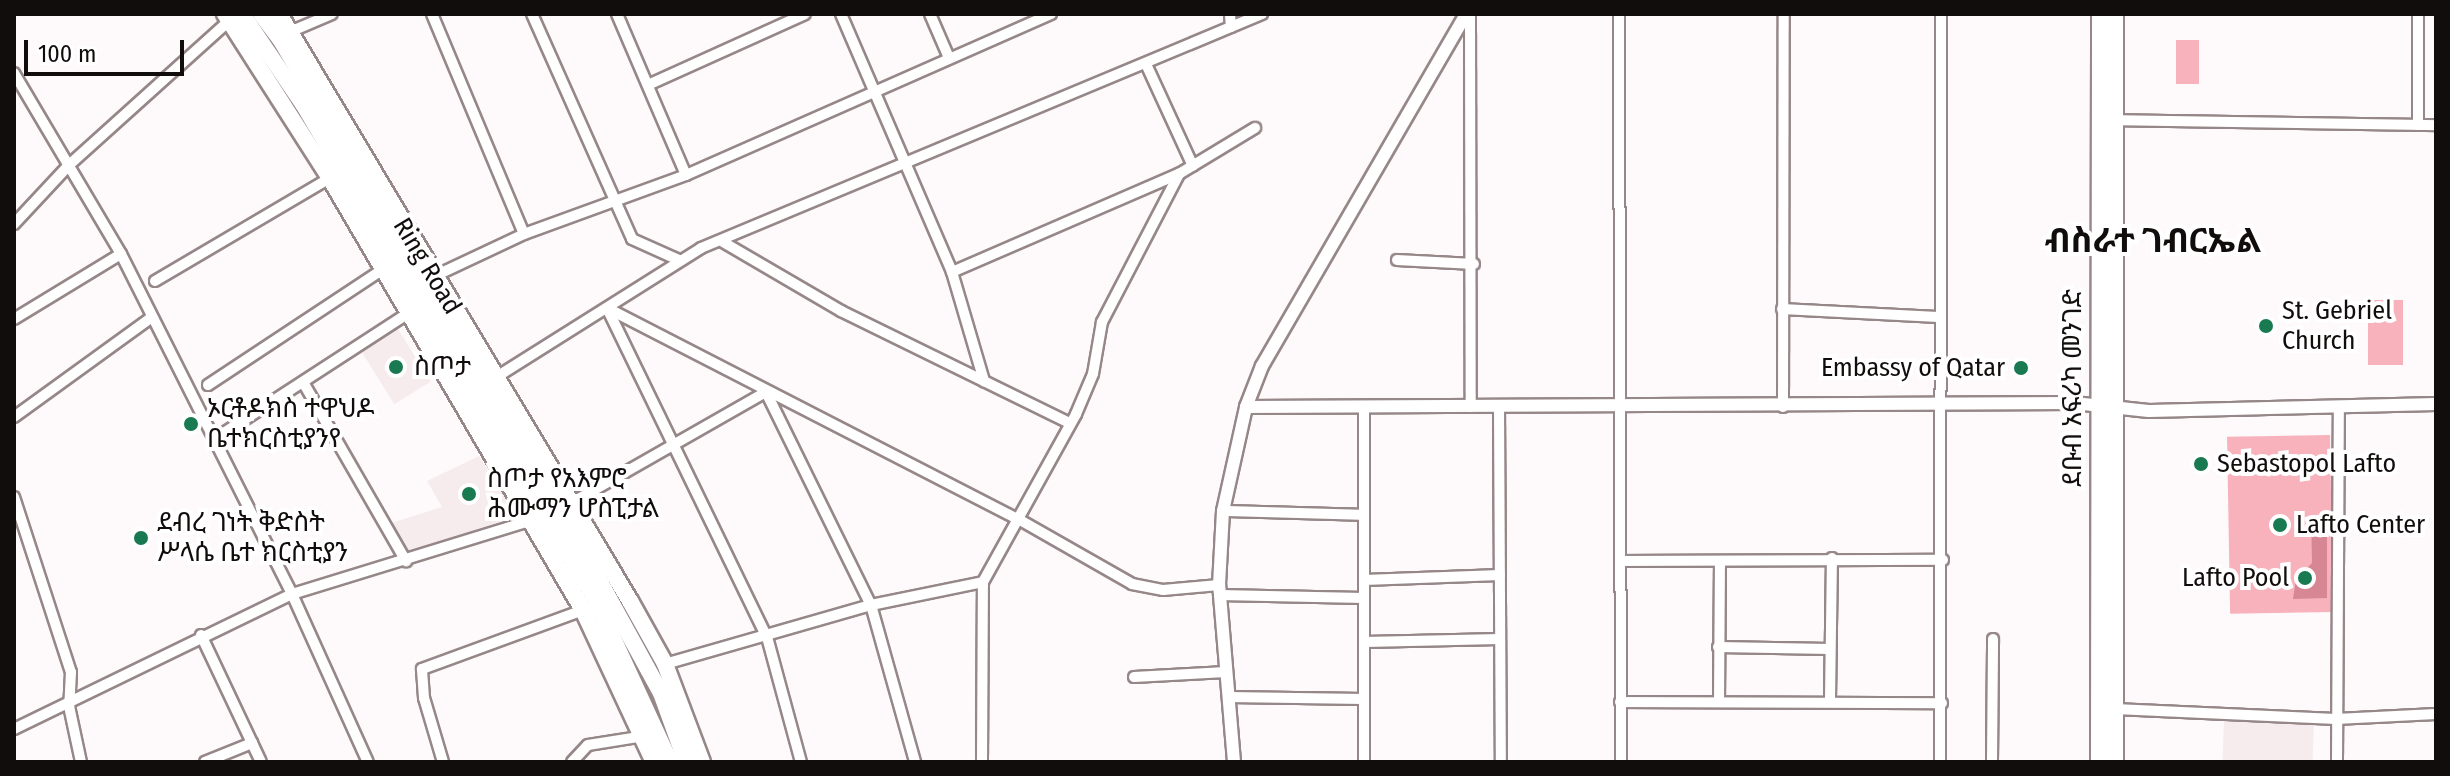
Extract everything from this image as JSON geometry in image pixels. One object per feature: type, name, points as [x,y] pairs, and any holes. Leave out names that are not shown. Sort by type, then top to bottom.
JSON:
[{"type":"main road","name":"Ring Road","points":[[261,14],[280,39],[581,547],[661,693],[686,762]]},
{"type":"main road","points":[[279,14],[439,274],[665,664],[702,762]]},
{"type":"main road","name":"ደቡብ አፍሪካ መንገድ","points":[[2100,14],[2117,408],[2115,762]]},
{"type":"main road","name":"ደቡብ አፍሪካ መንገድ","points":[[2099,762],[2097,406],[2106,120],[2115,14]]},
{"type":"main road","name":"Ring Road","points":[[232,16],[303,104],[596,601],[635,675],[670,762]]},
{"type":"main road","points":[[232,16],[410,312],[583,610],[645,736],[654,762]]},
{"type":"street","points":[[292,31],[332,14]]},
{"type":"street","points":[[432,14],[524,234]]},
{"type":"street","points":[[532,14],[612,202],[632,239],[679,260]]},
{"type":"street","points":[[617,14],[686,175]]},
{"type":"street","points":[[648,85],[805,14]]},
{"type":"street","points":[[841,14],[952,272],[984,381]]},
{"type":"street","points":[[930,14],[949,58]]},
{"type":"street","points":[[439,274],[524,234],[686,175],[1051,14]]},
{"type":"street","points":[[1230,14],[1231,27]]},
{"type":"street","points":[[498,376],[679,260],[1262,14]]},
{"type":"street","points":[[1468,14],[1474,264],[1471,407]]},
{"type":"street","points":[[1234,762],[1219,590],[1223,511],[1246,407],[1262,366],[1468,14]]},
{"type":"street","points":[[1619,14],[1621,762]]},
{"type":"street","points":[[1783,407],[1784,14]]},
{"type":"street","points":[[1940,762],[1943,560],[1943,406],[1938,317],[1941,14]]},
{"type":"street","points":[[2418,14],[2418,125]]},
{"type":"street","points":[[14,224],[69,165],[232,16]]},
{"type":"street","points":[[1146,64],[1193,166]]},
{"type":"street","points":[[14,73],[121,254],[292,594],[368,762]]},
{"type":"street","points":[[2106,120],[2436,125]]},
{"type":"street","points":[[952,272],[1179,174],[1255,128]]},
{"type":"street","points":[[982,762],[983,582],[1020,520],[1070,423],[1093,374],[1102,322],[1179,174]]},
{"type":"street","points":[[155,281],[330,178]]},
{"type":"street","points":[[723,242],[841,311],[1070,423]]},
{"type":"street","points":[[14,319],[121,254]]},
{"type":"street","points":[[1397,260],[1474,264]]},
{"type":"street","points":[[208,385],[383,269]]},
{"type":"street","points":[[607,308],[1020,520],[1132,584],[1163,590],[1364,598]]},
{"type":"street","points":[[607,308],[676,444],[767,637],[801,762]]},
{"type":"street","points":[[1782,309],[1938,317]]},
{"type":"street","points":[[213,440],[410,312]]},
{"type":"street","points":[[14,417],[152,317]]},
{"type":"street","points":[[303,382],[406,561]]},
{"type":"street","points":[[573,502],[766,392]]},
{"type":"street","points":[[766,392],[871,605],[915,762]]},
{"type":"street","points":[[1246,407],[2117,408],[2436,404]]},
{"type":"street","points":[[2337,762],[2339,406]]},
{"type":"street","points":[[1499,407],[1501,762]]},
{"type":"street","points":[[1364,408],[1364,762]]},
{"type":"street","points":[[14,497],[71,672],[69,706],[81,762]]},
{"type":"street","points":[[1223,511],[1364,515]]},
{"type":"street","points":[[14,729],[69,706],[201,635],[292,594],[532,520]]},
{"type":"street","points":[[1830,699],[1832,558]]},
{"type":"street","points":[[1620,561],[1943,560]]},
{"type":"street","points":[[1719,701],[1720,561]]},
{"type":"street","points":[[1364,580],[1500,575]]},
{"type":"street","points":[[665,664],[871,605],[983,582]]},
{"type":"street","points":[[443,762],[424,698],[422,669],[431,662],[532,632],[583,610]]},
{"type":"street","points":[[201,635],[261,762]]},
{"type":"street","points":[[1364,642],[1500,639]]},
{"type":"street","points":[[1992,762],[1993,639]]},
{"type":"street","points":[[1718,647],[1830,649]]},
{"type":"street","points":[[1134,677],[1226,672]]},
{"type":"street","points":[[1228,697],[1364,699]]},
{"type":"street","points":[[1620,702],[1830,699],[1942,703]]},
{"type":"street","points":[[2115,709],[2336,719],[2436,714]]},
{"type":"street","points":[[572,762],[588,745],[645,736]]},
{"type":"street","points":[[205,762],[252,743]]},
{"type":"shaded area","points":[[2176,40],[2199,40],[2199,84],[2176,84]]},
{"type":"shaded area","points":[[2368,300],[2403,300],[2403,365],[2368,365]]},
{"type":"shaded area","name":"ስጦታ","points":[[398,329],[431,382],[394,404],[362,352]]},
{"type":"shaded area","name":"Lafto Center","points":[[2330,435],[2333,612],[2230,614],[2227,437]]},
{"type":"shaded area","name":"ስጦታ የአእምሮ ሕሙማን ሆስፒታል","points":[[479,456],[517,516],[402,554],[385,525],[442,507],[427,481]]},
{"type":"shaded area","points":[[2311,516],[2327,516],[2327,598],[2293,599],[2296,579],[2312,563]]},
{"type":"shaded area","points":[[2224,719],[2314,722],[2313,762],[2222,762]]},
{"type":"place","name":"St. Gebriel Church","points":[[2266,326]]},
{"type":"place","name":"ስጦታ","points":[[396,367]]},
{"type":"place","name":"Embassy of Qatar","points":[[2021,368]]},
{"type":"place","name":"ኦርቶዶክስ ተዋህዶ ቤተክርስቲያንየ","points":[[191,424]]},
{"type":"place","name":"Sebastopol Lafto","points":[[2201,464]]},
{"type":"place","name":"ስጦታ የአእምሮ ሕሙማን ሆስፒታል","points":[[469,494]]},
{"type":"place","name":"Lafto Center","points":[[2280,525]]},
{"type":"place","name":"ደብረ ገነት ቅድስት ሥላሴ ቤተ ክርስቲያን","points":[[141,538]]},
{"type":"place","name":"Lafto Pool","points":[[2305,578]]},
{"type":"district","name":"ብስራተ ገብርኤል","points":[[2153,241]]}]
